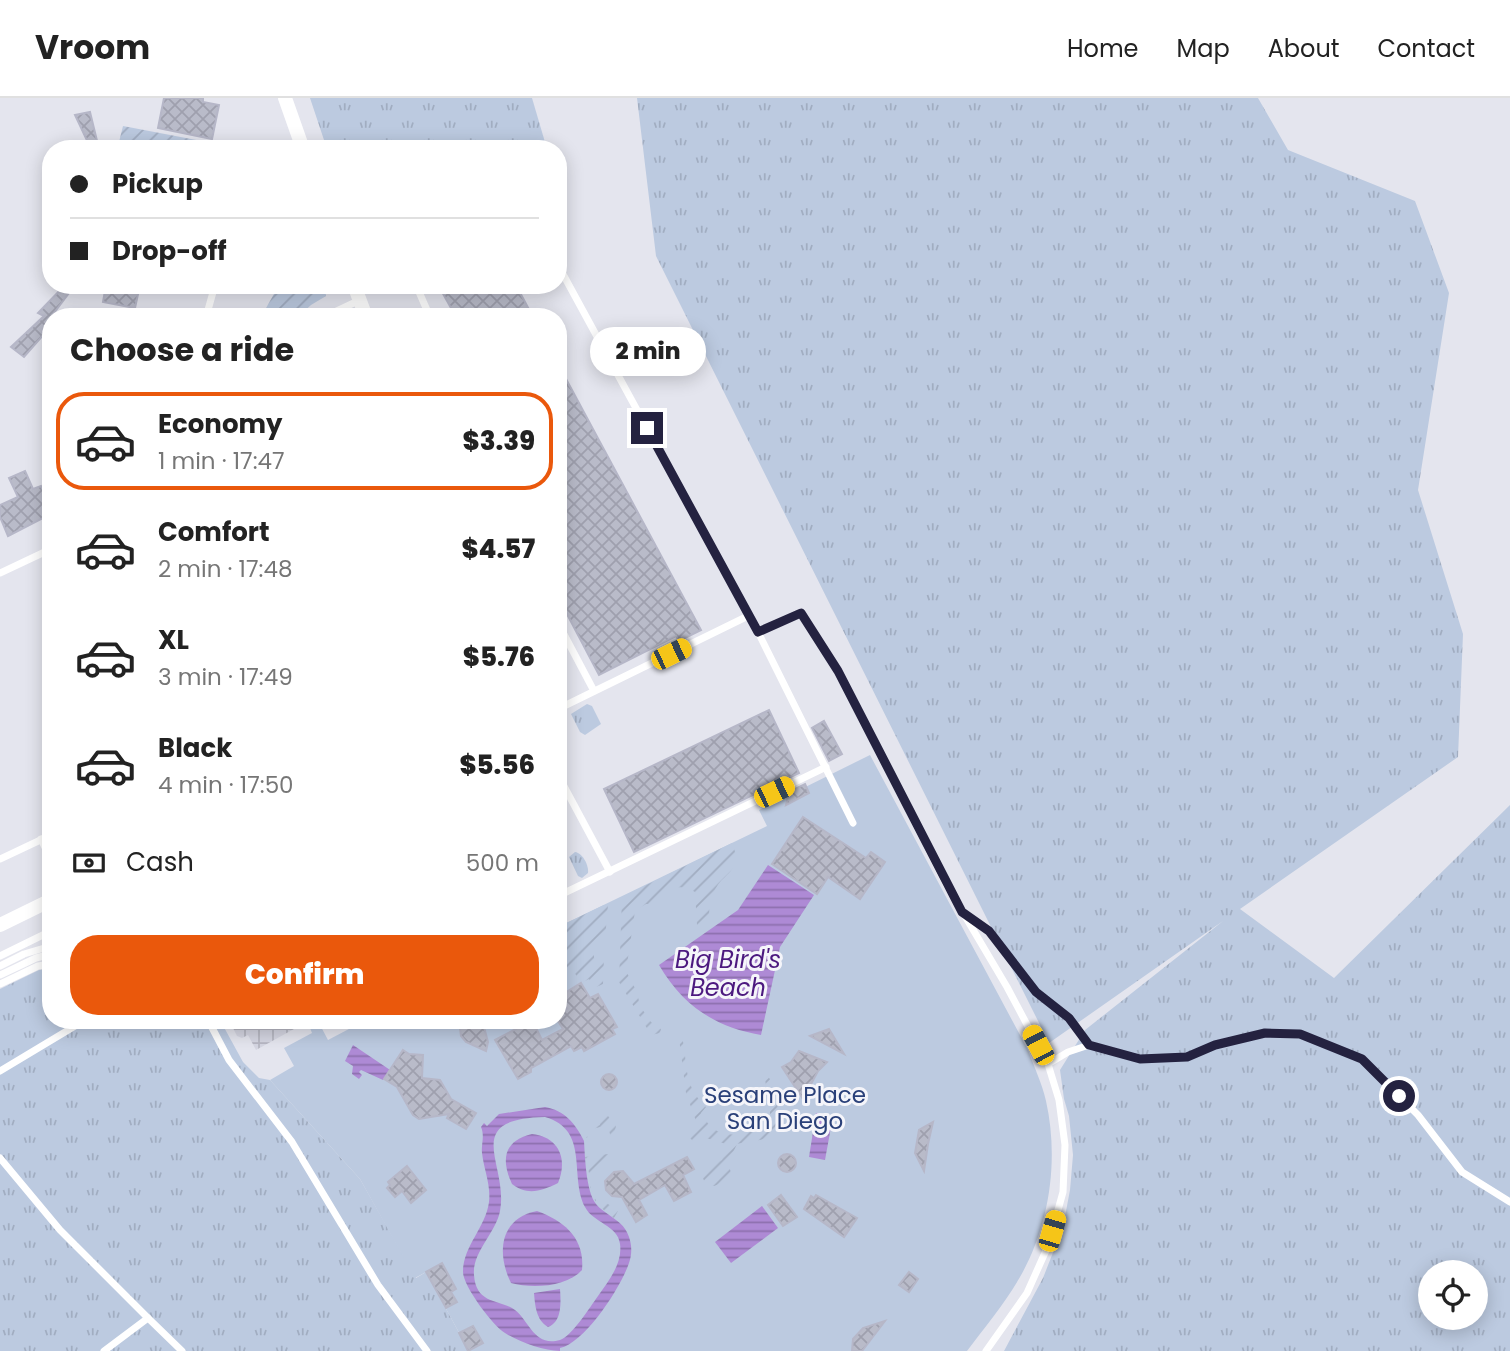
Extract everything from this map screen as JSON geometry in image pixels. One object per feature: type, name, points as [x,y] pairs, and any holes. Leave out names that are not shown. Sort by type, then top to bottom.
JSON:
[{"type":"street","points":[[285,98],[300,140]]},
{"type":"street","points":[[0,925],[42,904]]},
{"type":"lane","points":[[567,282],[758,632],[853,823]]},
{"type":"lane","points":[[335,308],[351,294]]},
{"type":"lane","points":[[0,573],[42,553]]},
{"type":"lane","points":[[758,632],[801,613],[838,671],[962,912],[1007,986],[1048,1064],[1065,1145],[1063,1192],[1039,1269],[1015,1311],[986,1351]]},
{"type":"lane","points":[[567,704],[748,615]]},
{"type":"lane","points":[[567,640],[594,691]]},
{"type":"lane","points":[[567,893],[826,767]]},
{"type":"lane","points":[[567,792],[610,872]]},
{"type":"lane","points":[[0,859],[41,839]]},
{"type":"lane","points":[[962,912],[989,931],[1036,992],[1069,1018],[1089,1045]]},
{"type":"lane","points":[[0,956],[42,935]]},
{"type":"lane","points":[[0,966],[42,949]]},
{"type":"lane","points":[[0,975],[42,956]]},
{"type":"lane","points":[[0,984],[42,965]]},
{"type":"lane","points":[[0,1070],[70,1029]]},
{"type":"lane","points":[[213,1029],[229,1060],[292,1142],[378,1285],[427,1351]]},
{"type":"lane","points":[[1048,1064],[1068,1052],[1089,1045],[1140,1059],[1187,1057],[1215,1045],[1265,1033],[1300,1034],[1362,1059],[1418,1115],[1462,1172],[1510,1202]]},
{"type":"lane","points":[[0,1158],[60,1230],[182,1351]]},
{"type":"lane","points":[[104,1351],[148,1318]]},
{"type":"shaded area","points":[[234,1029],[294,1029],[256,1050],[248,1035],[242,1038],[237,1036]]},
{"type":"green space","points":[[310,98],[532,98],[544,140],[324,140]]},
{"type":"green space","points":[[637,98],[1258,98],[1288,150],[1415,201],[1449,293],[1418,490],[1463,634],[1458,757],[1240,909],[1334,978],[1510,805],[1510,1351],[1004,1351],[1043,1278],[1063,1227],[1073,1155],[1060,1070],[1085,1030],[1223,921],[1049,1043],[656,256]]},
{"type":"green space","points":[[123,126],[196,140],[120,140]]},
{"type":"green space","points":[[274,294],[326,294],[308,308],[266,308]]},
{"type":"green space","points":[[587,704],[592,706],[601,724],[585,735],[580,732],[571,714]]},
{"type":"green space","name":"Sesame Place San Diego","points":[[870,755],[1028,1050],[1044,1094],[1052,1146],[1049,1191],[1039,1236],[1020,1277],[967,1351],[469,1351],[426,1272],[415,1278],[360,1179],[270,1080],[294,1066],[284,1048],[312,1033],[310,1029],[322,1029],[328,1040],[349,1029],[567,1029],[567,923],[767,826],[759,810]]},
{"type":"green space","points":[[732,843],[735,862],[714,892],[710,904],[710,922],[697,925],[695,892],[683,887],[672,889],[652,904],[646,904],[635,911],[626,971],[637,992],[640,1006],[651,1022],[661,1029],[660,1033],[651,1035],[619,982],[622,897]]},
{"type":"green space","points":[[575,852],[583,857],[588,867],[588,873],[582,878],[578,876],[569,857]]},
{"type":"green space","points":[[608,905],[605,939],[594,942],[594,958],[604,958],[603,984],[594,988],[589,979],[581,983],[571,967],[567,968],[567,923]]},
{"type":"green space","points":[[42,970],[42,1029],[225,1029],[243,1062],[259,1078],[270,1080],[360,1179],[416,1278],[426,1272],[469,1351],[0,1351],[0,989]]},
{"type":"green space","points":[[681,1033],[689,1081],[706,1107],[701,1113],[714,1129],[721,1133],[737,1134],[770,1125],[765,1079],[767,1075],[778,1104],[777,1121],[770,1135],[737,1144],[728,1163],[733,1179],[714,1186],[706,1185],[702,1176],[706,1165],[722,1160],[726,1144],[706,1138],[704,1141],[694,1142],[690,1138],[691,1127],[696,1121],[686,1093],[679,1038]]},
{"type":"green space","points":[[601,1113],[608,1116],[616,1126],[614,1135],[611,1137],[608,1128],[600,1127],[589,1130],[587,1138],[583,1136],[582,1130],[600,1125],[597,1115]]},
{"type":"green space","points":[[608,1154],[610,1159],[596,1169],[590,1186],[585,1157]]},
{"type":"green space","points":[[605,1202],[618,1211],[614,1218],[601,1207]]},
{"type":"water","name":"Big Bird's Beach","points":[[768,865],[814,895],[780,947],[761,1035],[729,1026],[702,1012],[679,992],[659,965],[738,910]]},
{"type":"water","points":[[353,1045],[402,1078],[398,1086],[385,1078],[383,1080],[361,1070],[359,1079],[352,1074],[353,1066],[345,1061]]},
{"type":"water","points":[[545,1107],[558,1111],[569,1119],[584,1141],[590,1191],[596,1204],[623,1226],[630,1240],[629,1263],[610,1299],[591,1325],[570,1344],[560,1348],[560,1351],[532,1345],[505,1333],[480,1305],[464,1278],[464,1263],[484,1220],[489,1202],[481,1127],[484,1123],[487,1126],[499,1114]],"holes":[[[545,1117],[559,1123],[568,1132],[573,1143],[585,1207],[615,1232],[620,1251],[610,1278],[580,1321],[565,1337],[551,1341],[538,1337],[515,1310],[490,1300],[479,1292],[474,1267],[500,1211],[501,1194],[494,1147],[495,1135],[503,1126],[519,1120]]]},
{"type":"water","points":[[816,1113],[833,1116],[825,1160],[809,1157]]},
{"type":"water","points":[[532,1134],[555,1144],[562,1166],[558,1183],[529,1191],[512,1184],[506,1159],[515,1141]]},
{"type":"water","points":[[762,1206],[778,1228],[731,1263],[715,1242]]},
{"type":"water","points":[[537,1211],[556,1220],[571,1232],[580,1249],[582,1270],[568,1280],[549,1285],[511,1283],[504,1260],[504,1238],[515,1221]]},
{"type":"water","points":[[560,1289],[558,1316],[553,1325],[548,1327],[539,1316],[534,1293]]},
{"type":"building","points":[[164,98],[203,98],[203,102],[219,105],[212,139],[158,128]]},
{"type":"building","points":[[90,112],[97,140],[87,140],[75,115]]},
{"type":"building","points":[[56,294],[68,294],[58,308],[43,308]]},
{"type":"building","points":[[104,294],[138,294],[135,308],[103,302]]},
{"type":"building","points":[[443,294],[521,294],[528,308],[451,308]]},
{"type":"building","points":[[42,318],[42,336],[24,357],[11,347]]},
{"type":"building","points":[[567,381],[701,630],[679,641],[676,636],[599,675],[567,614]]},
{"type":"building","points":[[25,471],[33,489],[41,486],[42,519],[8,536],[0,517],[0,505],[18,497],[9,478]]},
{"type":"building","points":[[769,710],[799,773],[634,852],[604,789]]},
{"type":"building","points":[[824,721],[842,754],[829,761],[812,728]]},
{"type":"building","points":[[805,784],[809,793],[786,805],[789,792]]},
{"type":"building","points":[[803,817],[866,858],[871,852],[885,862],[860,899],[828,877],[817,894],[772,864]]},
{"type":"building","points":[[581,983],[590,998],[598,994],[617,1027],[612,1029],[615,1034],[584,1051],[582,1047],[574,1051],[571,1046],[531,1068],[531,1072],[518,1079],[495,1040],[516,1029],[536,1029],[542,1040],[567,1029],[567,992]]},
{"type":"building","points":[[460,1029],[485,1029],[488,1042],[486,1051],[466,1042]]},
{"type":"building","points":[[829,1029],[844,1054],[810,1036]]},
{"type":"building","points":[[403,1050],[409,1054],[423,1055],[422,1078],[440,1080],[451,1099],[476,1113],[466,1129],[447,1118],[449,1114],[419,1119],[413,1115],[397,1087],[384,1079]]},
{"type":"building","points":[[799,1051],[827,1062],[818,1071],[803,1099],[782,1067],[791,1062]]},
{"type":"building","points":[[609,1074],[617,1082],[609,1090],[601,1082]]},
{"type":"building","points":[[933,1122],[924,1171],[915,1153],[919,1130]]},
{"type":"building","points":[[783,1154],[791,1154],[796,1163],[794,1170],[783,1172],[778,1167],[778,1159]]},
{"type":"building","points":[[687,1157],[694,1169],[683,1175],[691,1192],[674,1201],[665,1185],[639,1200],[647,1215],[636,1222],[622,1197],[612,1196],[606,1190],[605,1181],[614,1172],[623,1171],[634,1184]]},
{"type":"building","points":[[407,1166],[426,1190],[411,1203],[402,1191],[395,1197],[387,1188],[390,1185],[388,1182]]},
{"type":"building","points":[[781,1195],[797,1217],[783,1226],[768,1205]]},
{"type":"building","points":[[816,1195],[857,1218],[844,1237],[804,1209],[811,1196],[814,1198]]},
{"type":"building","points":[[442,1263],[456,1289],[451,1292],[457,1302],[446,1308],[426,1272]]},
{"type":"building","points":[[909,1272],[918,1279],[909,1292],[899,1285]]},
{"type":"building","points":[[885,1321],[862,1351],[852,1351],[853,1339],[863,1328]]},
{"type":"building","points":[[473,1326],[483,1343],[468,1351],[459,1333]]},
{"type":"route","points":[[647,428],[758,632],[801,613],[838,671],[962,912],[989,931],[1036,992],[1069,1018],[1089,1045],[1140,1059],[1187,1057],[1215,1045],[1265,1033],[1300,1034],[1362,1059],[1399,1096]]}]
